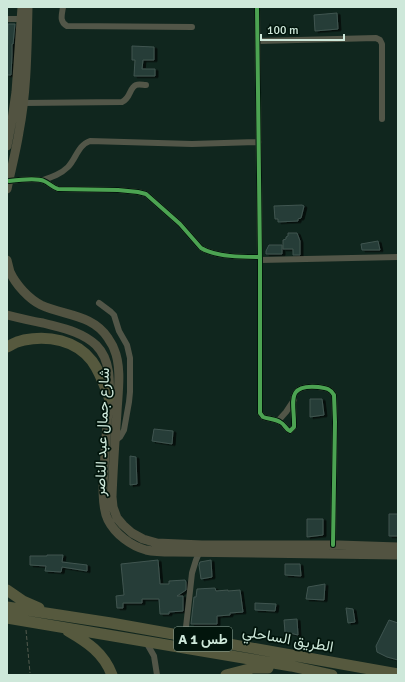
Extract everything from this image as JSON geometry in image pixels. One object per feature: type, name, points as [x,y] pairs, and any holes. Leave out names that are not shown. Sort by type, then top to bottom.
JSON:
[{"type":"highway","points":[[7,347],[16,342],[33,338],[45,338],[66,342],[91,359],[102,379],[109,397]]},
{"type":"highway","points":[[7,590],[23,601],[56,614]]},
{"type":"highway","name":"الطريق الساحلي","points":[[7,607],[185,636],[398,674]]},
{"type":"highway","name":"الطريق الساحلي","points":[[7,618],[291,666],[332,675]]},
{"type":"highway","points":[[62,627],[94,648],[103,658],[112,675]]},
{"type":"highway","points":[[226,675],[254,668],[264,671],[291,666]]},
{"type":"main road","points":[[7,146],[16,92],[22,7]]},
{"type":"main road","points":[[8,185],[19,132],[26,80],[28,7]]},
{"type":"main road","name":"شارع جمال عبد الناصر","points":[[7,260],[14,280],[32,299],[50,308],[72,314],[90,322],[105,334],[114,348],[118,363],[118,384],[112,497],[113,507],[117,518],[132,533],[143,539],[156,543],[201,549],[398,555]]},
{"type":"main road","name":"شارع جمال عبد الناصر","points":[[7,315],[67,329],[94,343],[101,350],[108,367],[109,383],[104,478],[105,511],[108,520],[114,529],[136,546],[146,550],[173,552],[201,549],[333,545],[398,547]]},
{"type":"street","points":[[63,7],[61,20],[64,25],[67,26],[192,27]]},
{"type":"street","points":[[257,7],[260,413],[263,417],[282,423],[288,431],[290,431],[294,426],[294,394],[296,391],[306,387],[327,388],[332,391],[334,395],[333,545]]},
{"type":"street","points":[[7,19],[20,19]]},
{"type":"street","points":[[258,41],[376,38],[380,40],[382,44],[382,119]]},
{"type":"street","points":[[23,103],[120,103],[127,99],[132,88],[138,85],[146,84]]},
{"type":"street","points":[[8,185],[43,180],[60,173],[71,163],[82,144],[90,141],[192,144],[259,142]]},
{"type":"street","points":[[43,180],[58,189],[118,190],[146,194],[180,224],[201,248],[222,254],[260,258],[398,257]]},
{"type":"street","points":[[99,303],[114,315],[119,331],[127,345],[130,358],[130,392],[124,430],[120,437],[115,441]]},
{"type":"street","points":[[278,421],[294,400]]},
{"type":"street","points":[[185,636],[192,573],[201,549]]},
{"type":"street","points":[[146,642],[154,656],[157,675]]},
{"type":"path","points":[[26,621],[30,673]]},
{"type":"building","points":[[337,13],[338,29],[315,31],[314,15]]},
{"type":"building","points":[[8,24],[15,24],[12,44],[11,75],[7,75]]},
{"type":"building","points":[[132,46],[154,47],[154,60],[143,60],[142,69],[155,69],[155,76],[134,76],[135,60],[132,60]]},
{"type":"building","points":[[274,206],[304,206],[301,218],[298,219],[298,221],[278,222],[278,219],[275,219]]},
{"type":"building","points":[[288,233],[297,233],[300,241],[300,255],[293,255],[293,249],[283,249],[283,240],[286,239]]},
{"type":"building","points":[[378,241],[380,250],[362,250],[361,244]]},
{"type":"building","points":[[269,245],[282,245],[282,254],[266,254]]},
{"type":"building","points":[[310,399],[322,399],[324,415],[310,417]]},
{"type":"building","points":[[154,429],[173,431],[172,444],[152,441]]},
{"type":"building","points":[[130,456],[136,457],[137,484],[130,485]]},
{"type":"building","points":[[389,514],[398,514],[398,536],[389,536]]},
{"type":"building","points":[[307,519],[323,519],[323,535],[307,537]]},
{"type":"building","points":[[63,555],[62,562],[87,565],[87,571],[62,567],[61,572],[45,571],[46,566],[30,565],[30,556]]},
{"type":"building","points":[[158,560],[160,584],[169,584],[169,581],[185,580],[186,582],[186,590],[177,596],[183,596],[183,611],[160,614],[159,599],[142,599],[142,603],[123,603],[123,608],[117,608],[116,596],[124,595],[121,564]]},
{"type":"building","points":[[211,560],[212,577],[201,579],[200,562]]},
{"type":"building","points":[[285,564],[300,564],[301,576],[285,575]]},
{"type":"building","points":[[325,584],[324,600],[306,599],[308,587]]},
{"type":"building","points":[[215,588],[216,591],[240,590],[243,612],[217,616],[217,624],[191,624],[194,597],[196,597],[197,589]]},
{"type":"building","points":[[255,603],[276,604],[275,611],[255,610]]},
{"type":"building","points":[[346,608],[353,609],[355,622],[348,623]]},
{"type":"building","points":[[297,619],[298,635],[285,632],[284,620]]},
{"type":"building","points":[[389,620],[398,623],[398,660],[377,652],[376,646]]},
{"type":"cycle path","points":[[257,7],[260,413],[263,417],[282,423],[290,431],[294,427],[293,403],[296,392],[307,387],[318,387],[325,388],[334,395],[333,545]]},
{"type":"cycle path","points":[[9,181],[41,180],[58,189],[118,190],[146,194],[180,224],[201,248],[222,255],[260,257]]}]
